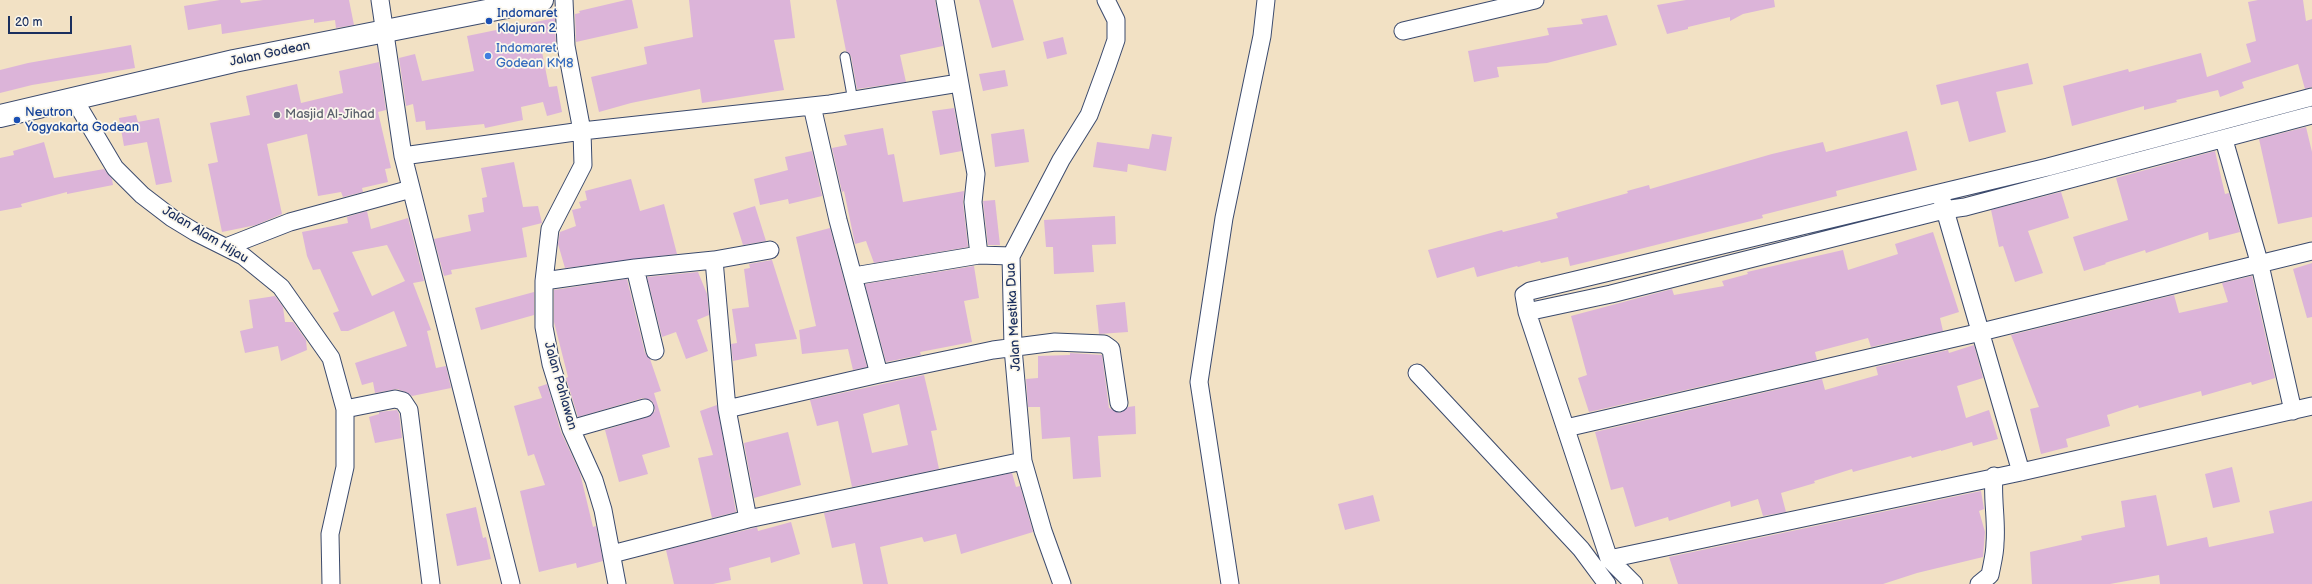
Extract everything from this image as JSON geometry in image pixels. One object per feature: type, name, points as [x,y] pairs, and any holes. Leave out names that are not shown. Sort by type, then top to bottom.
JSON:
[{"type":"main road","name":"Jalan Godean","points":[[0,116],[234,61],[508,4],[542,0]]},
{"type":"street","points":[[380,0],[404,156],[411,189],[511,584]]},
{"type":"street","name":"Jalan Pahlawan","points":[[564,0],[566,46],[582,131],[583,165],[550,229],[544,281],[544,327],[551,364],[571,429],[594,480],[603,510],[617,584]]},
{"type":"street","points":[[945,0],[976,174],[973,202],[979,255]]},
{"type":"street","name":"Jalan Mestika Dua","points":[[1062,584],[1043,531],[1024,461],[1004,255],[1088,115],[1102,80],[1116,40],[1116,20],[1106,0]]},
{"type":"street","points":[[1230,584],[1199,382],[1224,218],[1262,36],[1266,0]]},
{"type":"street","points":[[1403,31],[1535,0]]},
{"type":"street","points":[[404,156],[582,131],[853,101],[959,83]]},
{"type":"street","points":[[1634,584],[1609,559],[1527,312],[1611,294],[2312,97]]},
{"type":"street","name":"Jalan Alam Hijau","points":[[74,99],[93,134],[115,168],[142,195],[172,218],[243,256],[281,287],[331,358],[345,410],[345,467],[330,534],[331,584]]},
{"type":"street","points":[[812,106],[838,220],[879,374]]},
{"type":"street","points":[[1942,202],[1965,207],[2224,140],[2312,115]]},
{"type":"street","points":[[2224,140],[2260,265],[2293,410]]},
{"type":"street","points":[[226,247],[290,222],[411,189]]},
{"type":"street","points":[[1942,202],[2021,472]]},
{"type":"street","points":[[544,281],[635,268],[714,260],[770,250]]},
{"type":"street","points":[[1566,428],[1981,332],[2260,265],[2312,251]]},
{"type":"street","points":[[854,276],[979,255],[1004,255]]},
{"type":"street","points":[[714,260],[726,409],[748,519]]},
{"type":"street","points":[[635,268],[654,351]]},
{"type":"street","points":[[726,409],[993,350],[1055,342],[1104,344],[1111,349],[1119,403]]},
{"type":"street","points":[[1417,373],[1581,549],[1607,584]]},
{"type":"street","points":[[345,410],[395,399],[403,401],[409,410],[431,584]]},
{"type":"street","points":[[1609,559],[1994,476],[2021,472],[2312,406]]},
{"type":"street","points":[[571,429],[645,408]]},
{"type":"street","points":[[612,554],[748,519],[1024,461]]},
{"type":"street","points":[[1979,584],[1990,575],[1996,542],[1993,492],[1994,476]]},
{"type":"lane","points":[[845,57],[853,101]]},
{"type":"building","points":[[220,0],[240,0],[241,3],[263,0],[349,0],[354,25],[336,28],[335,20],[314,23],[314,19],[222,34],[221,24],[188,30],[184,6]]},
{"type":"building","points":[[626,0],[632,0],[638,28],[576,42],[575,14],[580,13],[579,11]]},
{"type":"building","points":[[689,0],[790,0],[795,38],[774,40],[784,90],[702,103],[700,89],[631,103],[599,112],[591,77],[647,64],[644,47],[693,37]]},
{"type":"building","points":[[836,0],[935,0],[943,46],[900,55],[906,82],[857,89],[851,56],[846,51]]},
{"type":"building","points":[[979,0],[1013,0],[1024,40],[992,48]]},
{"type":"building","points":[[1686,0],[1774,0],[1775,7],[1743,14],[1730,21],[1730,17],[1688,27],[1688,29],[1667,34],[1657,5]]},
{"type":"building","points":[[2258,0],[2303,0],[2306,21],[2312,19],[2312,87],[2305,89],[2298,64],[2242,82],[2244,88],[2220,97],[2218,90],[2176,100],[2177,102],[2144,110],[2144,106],[2072,126],[2063,86],[2128,69],[2129,72],[2201,53],[2207,77],[2251,62],[2246,44],[2256,41],[2248,2]]},
{"type":"building","points":[[1607,15],[1617,45],[1547,63],[1497,67],[1499,77],[1474,82],[1468,51],[1549,35],[1547,28],[1583,24],[1581,19]]},
{"type":"building","points":[[555,18],[556,49],[542,52],[549,87],[557,86],[562,112],[547,116],[543,102],[521,107],[523,120],[485,128],[484,124],[426,130],[425,121],[416,122],[413,104],[406,106],[399,58],[415,54],[422,81],[474,71],[467,36]]},
{"type":"building","points":[[1063,37],[1067,54],[1047,59],[1043,42]]},
{"type":"building","points":[[131,45],[135,68],[32,85],[0,93],[0,70],[28,63]]},
{"type":"building","points":[[379,62],[386,110],[378,112],[391,168],[385,169],[388,182],[362,188],[363,192],[343,197],[341,192],[318,196],[307,134],[267,144],[282,214],[256,225],[222,232],[208,164],[218,162],[210,123],[250,115],[246,96],[297,84],[301,103],[343,93],[339,71]]},
{"type":"building","points":[[2028,63],[2033,84],[1996,92],[2006,132],[1969,142],[1958,101],[1941,105],[1936,85]]},
{"type":"building","points":[[1005,70],[1008,86],[983,91],[979,74]]},
{"type":"building","points":[[954,108],[962,151],[940,155],[932,111]]},
{"type":"building","points":[[136,115],[138,122],[159,118],[172,182],[156,185],[147,142],[124,146],[119,118]]},
{"type":"building","points":[[2306,127],[2312,152],[2312,217],[2278,224],[2259,139]]},
{"type":"building","points":[[883,128],[888,155],[894,154],[903,202],[964,191],[963,203],[968,247],[874,263],[866,241],[855,244],[844,191],[842,192],[832,148],[847,145],[844,135]]},
{"type":"building","points":[[1024,129],[1029,162],[995,167],[991,134]]},
{"type":"building","points":[[1907,131],[1917,170],[1836,191],[1837,196],[1762,215],[1763,218],[1620,254],[1570,266],[1568,257],[1541,263],[1540,261],[1477,277],[1474,267],[1437,278],[1428,250],[1502,230],[1503,232],[1558,218],[1556,213],[1628,193],[1627,191],[1649,185],[1650,189],[1772,154],[1823,142],[1826,152]]},
{"type":"building","points":[[1152,134],[1172,137],[1166,171],[1128,164],[1127,172],[1093,167],[1097,142],[1149,149]]},
{"type":"building","points":[[44,142],[54,178],[104,169],[112,179],[113,185],[67,194],[67,192],[21,204],[22,207],[0,211],[0,158],[14,155],[13,151]]},
{"type":"building","points":[[812,151],[822,196],[789,204],[788,199],[760,205],[754,179],[788,170],[785,157]]},
{"type":"building","points":[[2215,151],[2225,194],[2229,193],[2240,232],[2209,240],[2208,232],[2146,253],[2145,250],[2084,271],[2073,237],[2128,220],[2116,178]]},
{"type":"building","points":[[514,162],[523,207],[538,206],[542,223],[522,228],[527,257],[451,270],[452,274],[444,276],[434,239],[471,231],[468,215],[484,212],[482,198],[487,197],[481,168]]},
{"type":"building","points":[[631,179],[640,211],[664,204],[677,254],[565,268],[558,244],[560,232],[576,226],[572,210],[581,208],[579,202],[587,200],[585,191]]},
{"type":"building","points":[[2061,192],[2069,218],[2028,231],[2043,273],[2015,282],[2003,246],[1999,247],[1991,210]]},
{"type":"building","points":[[995,200],[1000,245],[988,245],[983,201]]},
{"type":"building","points":[[755,206],[766,241],[743,245],[733,213]]},
{"type":"building","points":[[367,211],[371,229],[408,218],[424,281],[413,283],[431,330],[427,331],[436,368],[446,366],[451,388],[412,396],[397,389],[375,393],[373,382],[362,385],[355,363],[407,346],[394,311],[348,331],[341,331],[333,313],[339,311],[320,269],[313,270],[307,256],[302,232],[348,223],[347,217]],"holes":[[[387,245],[405,281],[372,296],[352,252]]]},
{"type":"building","points":[[1115,216],[1116,244],[1092,245],[1094,272],[1054,274],[1053,247],[1046,247],[1044,220]]},
{"type":"building","points":[[830,228],[867,367],[853,370],[848,349],[802,354],[799,330],[816,326],[796,237]]},
{"type":"building","points":[[1933,232],[1959,312],[1940,318],[1943,331],[1871,347],[1868,338],[1815,352],[1817,360],[1589,412],[1578,378],[1587,375],[1571,316],[1672,289],[1674,295],[1724,286],[1722,281],[1748,274],[1747,272],[1843,250],[1848,270],[1898,254],[1895,244]]},
{"type":"building","points":[[772,260],[797,339],[755,344],[757,356],[733,361],[731,344],[737,343],[732,309],[749,307],[744,269],[750,268],[749,264]]},
{"type":"building","points":[[2312,263],[2312,317],[2307,318],[2293,269]]},
{"type":"building","points":[[974,266],[979,298],[964,301],[972,342],[920,352],[921,355],[886,362],[865,284]]},
{"type":"building","points":[[698,272],[707,294],[709,315],[697,320],[708,351],[686,359],[676,332],[662,337],[647,277]]},
{"type":"building","points":[[2252,276],[2275,378],[2252,385],[2251,382],[2202,396],[2201,391],[2139,408],[2138,405],[2107,415],[2110,426],[2066,439],[2068,447],[2041,454],[2030,409],[2039,407],[2011,335],[2174,295],[2179,313],[2228,302],[2222,283]]},
{"type":"building","points":[[627,279],[645,353],[650,359],[661,391],[654,393],[670,447],[642,455],[648,474],[619,482],[605,430],[648,417],[655,411],[654,405],[652,401],[643,398],[578,417],[566,378],[568,377],[554,322],[554,290]]},
{"type":"building","points":[[534,292],[534,315],[481,330],[475,308]]},
{"type":"building","points":[[275,296],[283,307],[285,322],[293,322],[306,340],[307,350],[281,361],[278,346],[245,353],[240,331],[253,328],[249,300]]},
{"type":"building","points":[[1125,302],[1128,332],[1099,334],[1096,305]]},
{"type":"building","points":[[1974,345],[1983,378],[1957,386],[1966,418],[1989,410],[1998,439],[1973,446],[1972,442],[1912,458],[1911,456],[1853,472],[1852,469],[1814,481],[1815,483],[1781,493],[1786,512],[1763,516],[1758,499],[1731,507],[1730,501],[1669,521],[1668,517],[1635,527],[1623,487],[1611,490],[1595,432],[1822,379],[1825,390],[1878,375],[1876,367],[1948,350],[1949,353]]},
{"type":"building","points":[[1070,353],[1102,355],[1109,408],[1120,413],[1128,407],[1135,406],[1136,434],[1098,436],[1101,477],[1073,479],[1070,437],[1042,439],[1040,407],[1028,407],[1026,379],[1038,378],[1038,356],[1070,355]]},
{"type":"building","points":[[924,375],[937,430],[931,431],[939,469],[852,487],[838,421],[817,426],[810,400]],"holes":[[[899,404],[908,445],[872,453],[863,414]]]},
{"type":"building","points":[[547,384],[561,432],[580,473],[593,527],[596,526],[603,561],[577,568],[576,563],[539,572],[520,491],[545,485],[534,454],[528,456],[514,406],[542,398],[538,387]]},
{"type":"building","points":[[717,405],[736,512],[712,518],[698,458],[713,455],[700,411]]},
{"type":"building","points":[[397,410],[399,414],[402,438],[375,443],[369,417],[379,414],[379,412]]},
{"type":"building","points":[[788,432],[801,485],[754,498],[744,443]]},
{"type":"building","points":[[2232,467],[2240,502],[2213,508],[2205,474]]},
{"type":"building","points":[[1012,473],[1016,487],[1020,486],[1033,532],[961,554],[956,534],[924,542],[922,537],[880,547],[888,584],[863,584],[855,543],[832,548],[824,513]]},
{"type":"building","points":[[1981,491],[1984,509],[1979,511],[1985,532],[1983,557],[1917,573],[1883,584],[1678,584],[1669,557]]},
{"type":"building","points":[[1373,495],[1380,521],[1345,530],[1338,504]]},
{"type":"building","points":[[2156,495],[2167,546],[2207,537],[2209,547],[2274,533],[2269,511],[2312,501],[2312,584],[2160,584],[2159,575],[2110,584],[2032,584],[2030,552],[2082,540],[2081,536],[2125,527],[2121,501]]},
{"type":"building","points":[[476,507],[483,538],[486,537],[491,559],[457,566],[446,514]]},
{"type":"building","points":[[791,522],[800,554],[771,563],[770,557],[729,568],[731,580],[713,584],[674,584],[666,550],[757,527],[758,531]]},
{"type":"place","name":"Indomaret Klajuran 2","points":[[489,21]]},
{"type":"place","name":"Indomaret Godean KM8","points":[[488,56]]},
{"type":"place","name":"Masjid Al-Jihad","points":[[277,115]]},
{"type":"place","name":"Neutron Yogyakarta Godean","points":[[17,120]]}]
